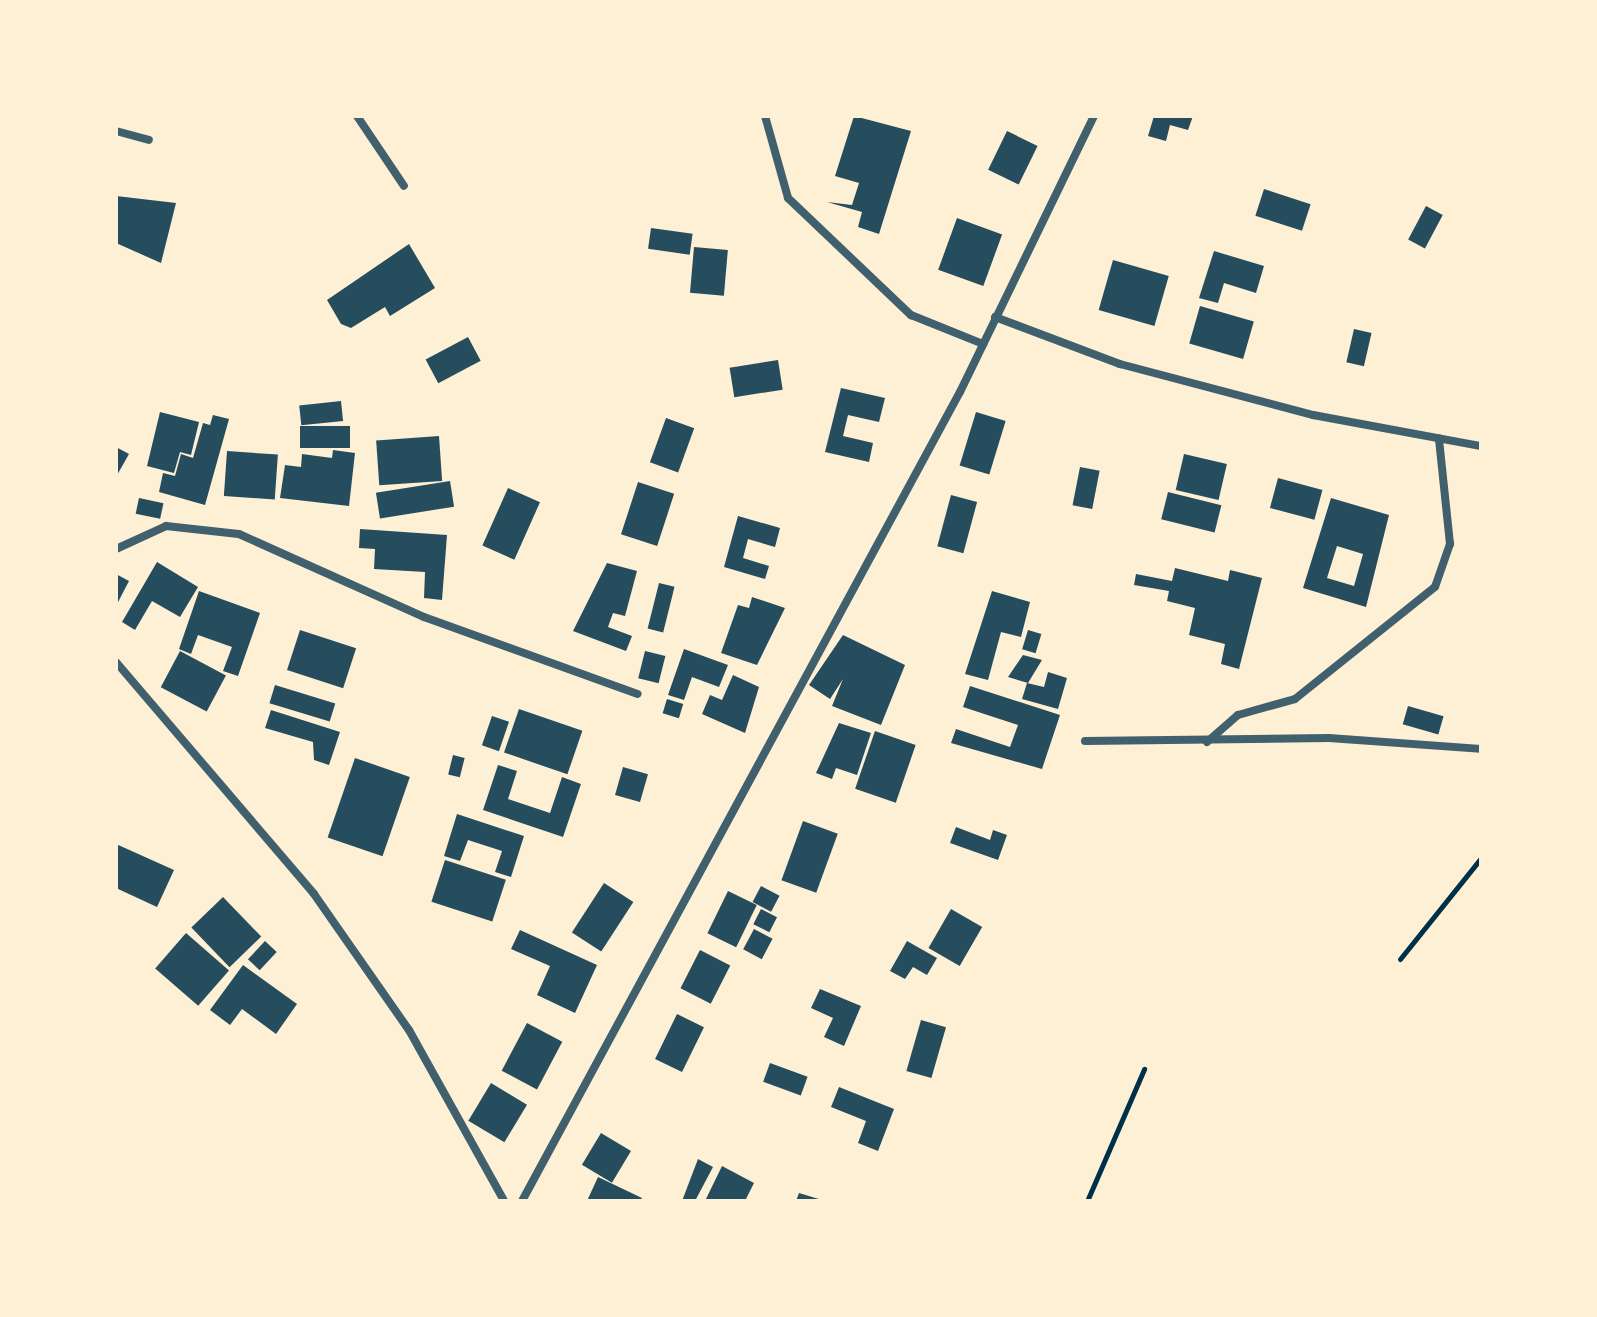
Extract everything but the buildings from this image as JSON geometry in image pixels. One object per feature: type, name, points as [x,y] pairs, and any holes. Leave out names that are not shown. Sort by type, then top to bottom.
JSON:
[{"type":"street","points":[[357,116],[404,186]]},
{"type":"street","points":[[765,116],[788,198],[911,315],[983,344]]},
{"type":"street","points":[[522,1201],[983,344],[1094,116]]},
{"type":"street","points":[[116,131],[149,140]]},
{"type":"street","points":[[995,317],[1120,364],[1439,439],[1481,446]]},
{"type":"street","points":[[1207,742],[1238,715],[1295,699],[1435,587],[1450,544],[1439,439]]},
{"type":"street","points":[[116,549],[166,526],[239,534],[424,617],[638,694]]},
{"type":"street","points":[[116,662],[314,894],[409,1030],[504,1201]]},
{"type":"street","points":[[1085,741],[1207,742],[1329,738],[1481,749]]},
{"type":"path","points":[[1400,959],[1481,858]]},
{"type":"path","points":[[1087,1201],[1144,1069]]}]
